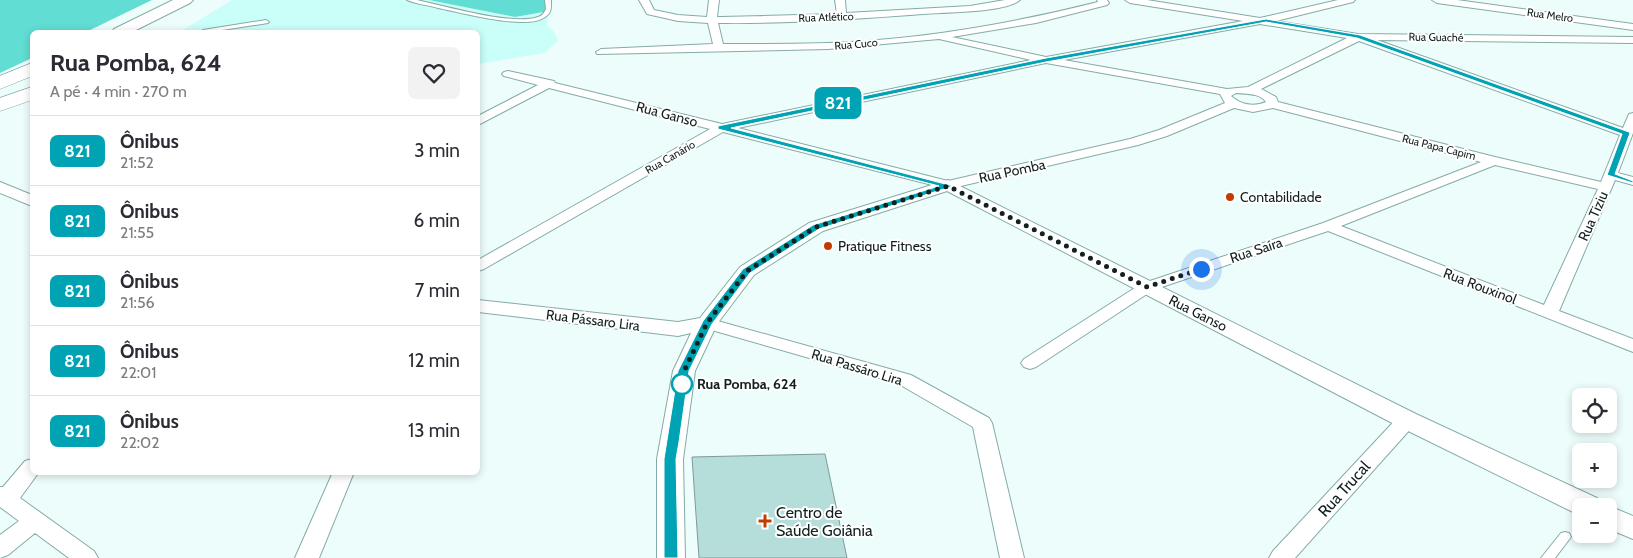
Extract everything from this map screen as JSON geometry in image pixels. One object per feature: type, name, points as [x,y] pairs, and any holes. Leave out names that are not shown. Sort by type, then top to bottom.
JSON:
[{"type":"highway","points":[[0,83],[30,70]]},
{"type":"highway","points":[[2,101],[30,94]]},
{"type":"main road","points":[[124,30],[185,0]]},
{"type":"street","name":"Rua Atlético","points":[[644,0],[650,12],[672,18],[712,20],[842,17],[984,6],[1015,0]]},
{"type":"street","points":[[714,0],[712,20],[719,47]]},
{"type":"street","points":[[840,0],[842,17]]},
{"type":"street","points":[[960,0],[970,7]]},
{"type":"street","points":[[1130,0],[1358,36],[1626,133]]},
{"type":"street","name":"Rua Canário","points":[[480,265],[721,128],[1046,60],[1266,20],[1350,0]]},
{"type":"street","name":"Rua Melro","points":[[1437,0],[1633,27]]},
{"type":"street","name":"Rua Cuco","points":[[601,52],[719,47],[828,46],[936,36],[1036,20],[1107,1]]},
{"type":"street","points":[[984,6],[1002,25]]},
{"type":"street","points":[[936,36],[1046,60],[1227,92],[1251,90],[1268,96],[1272,99],[1272,104],[1257,108],[1234,104],[1226,98],[1227,92]]},
{"type":"street","name":"Rua Guaché","points":[[1251,90],[1358,36],[1633,40]]},
{"type":"street","name":"Rua Ganso","points":[[508,74],[550,83],[948,186],[1407,420],[1572,499]]},
{"type":"street","points":[[480,120],[550,83]]},
{"type":"street","name":"Rua Pomba","points":[[671,558],[672,450],[684,371],[707,323],[747,271],[816,227],[948,186],[1164,133],[1234,104]]},
{"type":"street","name":"Rua Papa Capim","points":[[1272,104],[1494,161],[1608,181]]},
{"type":"street","name":"Rua Tiziu","points":[[1549,313],[1608,181],[1633,117]]},
{"type":"street","name":"Rua Saíra","points":[[1030,363],[1147,287],[1328,226],[1494,161]]},
{"type":"street","points":[[1608,181],[1633,181]]},
{"type":"street","points":[[0,187],[30,200]]},
{"type":"street","name":"Rua Rouxinol","points":[[1328,226],[1633,346]]},
{"type":"street","name":"Rua Pássaro Lira","points":[[480,306],[678,329],[707,323]]},
{"type":"street","name":"Rua Passáro Lira","points":[[707,323],[904,380],[982,423],[1012,558]]},
{"type":"street","name":"Rua Trucal","points":[[1281,558],[1407,420]]},
{"type":"street","points":[[30,469],[3,497],[86,558]]},
{"type":"street","points":[[307,558],[343,475]]},
{"type":"street","points":[[0,548],[34,521]]},
{"type":"street","points":[[1617,521],[1633,528]]},
{"type":"lane","points":[[410,0],[512,20],[532,21],[546,14],[549,10],[548,0]]},
{"type":"lane","points":[[216,30],[266,22]]},
{"type":"lane","points":[[1547,558],[1565,537]]},
{"type":"shaded area","points":[[0,0],[152,0],[90,30],[30,30],[30,59],[0,73]]},
{"type":"shaded area","points":[[232,0],[429,0],[515,17],[549,11],[547,26],[553,30],[558,41],[544,53],[480,64],[480,30],[183,30]]},
{"type":"shaded area","points":[[429,0],[547,0],[549,11],[515,17]]},
{"type":"building","name":"Centro de Saúde Goiânia","points":[[825,454],[847,558],[699,558],[692,457]]},
{"type":"bus line","name":"821","points":[[671,558],[670,459],[684,371],[707,323],[747,271],[816,227],[948,186],[721,128],[1046,60],[1266,20],[1358,36],[1626,133],[1611,175],[1633,181]]},
{"type":"place","name":"Contabilidade","points":[[1230,197]]},
{"type":"place","name":"Pratique Fitness","points":[[828,246]]},
{"type":"place","name":"Rua Pomba, 624","points":[[682,384]]},
{"type":"place","name":"Centro de Saúde Goiânia","points":[[765,521]]},
{"type":"route","points":[[682,384],[681,389],[684,371],[707,323],[747,271],[816,227],[948,186],[1147,287],[1201,269]]}]
